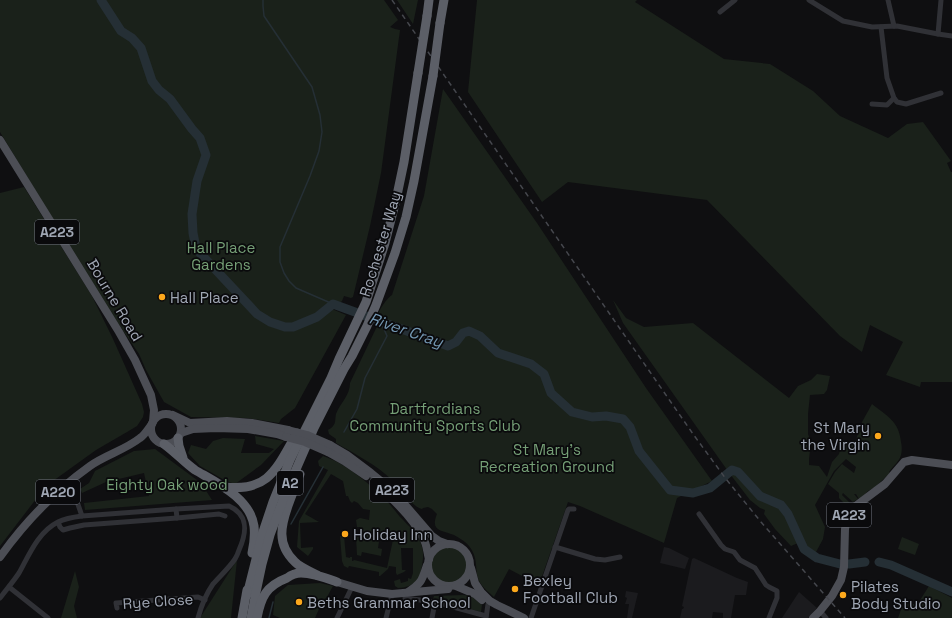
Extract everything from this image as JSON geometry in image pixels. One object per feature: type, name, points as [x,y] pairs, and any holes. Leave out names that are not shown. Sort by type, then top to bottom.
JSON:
[{"type":"highway","name":"Rochester Way","points":[[246,595],[262,535],[273,502],[290,460],[331,378],[366,302],[385,243],[404,162],[430,0]]},
{"type":"highway","name":"Rochester Way","points":[[251,618],[254,597],[262,564],[270,535],[284,498],[314,428],[367,326],[395,254],[406,218],[414,181],[433,76],[444,0]]},
{"type":"highway","points":[[338,582],[317,575],[296,563],[289,555],[281,534],[283,518],[306,458],[348,370],[352,356]]},
{"type":"highway","points":[[221,486],[235,488],[248,487],[258,484],[269,477],[275,470],[326,378],[339,359]]},
{"type":"highway","points":[[180,436],[179,446],[185,461]]},
{"type":"highway","points":[[164,444],[176,452],[193,468],[241,500],[250,512],[254,524],[255,534],[246,595]]},
{"type":"highway","points":[[257,618],[263,597],[269,589],[279,581],[301,573],[317,575]]},
{"type":"highway","name":"A2","points":[[242,618],[246,595]]},
{"type":"main road","name":"Bourne Road","points":[[0,140],[119,332],[135,360],[151,395],[162,410],[190,423],[227,421],[252,422],[287,433],[306,436],[329,449],[382,489],[402,510],[423,537],[426,543],[428,562]]},
{"type":"main road","name":"Bourne Road","points":[[151,395],[154,410],[152,423]]},
{"type":"main road","points":[[163,414],[171,415],[179,421],[181,425],[180,436],[172,443],[161,443],[156,440],[152,433],[152,423],[158,416],[163,414]]},
{"type":"main road","name":"A220","points":[[0,557],[30,519],[69,482],[98,461],[141,438],[152,423]]},
{"type":"main road","name":"Bourne Road","points":[[180,436],[193,430],[216,428],[248,429],[278,434],[287,433]]},
{"type":"main road","name":"A220","points":[[130,444],[146,440],[156,440]]},
{"type":"main road","name":"Bourne Road","points":[[329,449],[347,455],[371,473],[393,491],[432,536],[447,544]]},
{"type":"main road","name":"A223","points":[[813,618],[836,591],[841,580],[844,564],[845,529],[847,519],[855,506],[885,484],[906,461],[912,460],[952,465]]},
{"type":"main road","points":[[406,595],[422,581],[431,553],[441,545],[453,545],[459,547],[468,554],[475,583],[481,592],[498,605],[524,618]]},
{"type":"main road","points":[[428,562],[432,578],[437,583],[475,594],[499,612],[514,618]]},
{"type":"main road","points":[[338,582],[367,591],[406,595],[455,587],[467,579],[471,567]]},
{"type":"street","points":[[720,12],[735,0]]},
{"type":"street","points":[[809,0],[843,21],[872,27],[894,26],[952,36]]},
{"type":"street","points":[[888,0],[894,26]]},
{"type":"street","points":[[938,34],[941,0]]},
{"type":"street","points":[[880,27],[887,78],[894,98],[897,102],[906,104],[941,93]]},
{"type":"street","points":[[872,104],[887,105],[894,98]]},
{"type":"street","points":[[69,482],[82,516]]},
{"type":"street","points":[[0,598],[18,574],[31,551],[42,536],[49,528],[58,522],[69,518],[82,516],[229,506],[236,509],[243,518],[245,528],[242,542],[235,559],[212,585],[204,600],[198,618]]},
{"type":"street","points":[[176,509],[177,518]]},
{"type":"street","points":[[530,618],[568,510],[574,509]]},
{"type":"street","points":[[58,522],[63,530],[84,525],[219,514],[225,516]]},
{"type":"street","points":[[699,514],[724,549],[734,552],[740,560],[755,568],[766,585],[777,591],[777,598],[769,618]]},
{"type":"street","points":[[555,547],[594,560],[620,558]]},
{"type":"street","points":[[9,587],[48,618]]},
{"type":"street","points":[[337,618],[352,587]]},
{"type":"street","points":[[386,618],[392,594]]},
{"type":"street","points":[[406,595],[486,617],[488,604]]},
{"type":"street","name":"Rye Close","points":[[117,608],[116,603],[198,597],[204,600]]},
{"type":"street","points":[[432,618],[435,602]]},
{"type":"street","points":[[820,611],[826,618]]},
{"type":"shaded area","points":[[664,547],[689,558],[685,569],[660,563]]},
{"type":"shaded area","points":[[694,558],[748,582],[746,595],[735,595],[731,618],[723,618],[723,613],[713,612],[712,618],[680,618],[684,607],[682,606],[692,559]]},
{"type":"shaded area","points":[[626,591],[638,593],[632,618],[627,618],[629,604],[625,604],[627,598],[625,597]]},
{"type":"shaded area","points":[[799,592],[817,608],[808,618],[782,618]]},
{"type":"green space","name":"Hall Place Gardens","points":[[0,0],[384,0],[398,20],[390,27],[400,30],[381,173],[353,297],[351,298],[344,296],[342,301],[332,309],[346,315],[295,408],[281,419],[279,423],[247,418],[191,417],[164,402],[139,354],[98,294],[0,132]]},
{"type":"green space","points":[[397,0],[418,0],[413,24]]},
{"type":"green space","points":[[477,0],[637,0],[635,2],[724,59],[770,64],[813,91],[840,116],[888,138],[907,124],[923,122],[951,161],[947,163],[952,172],[952,382],[921,382],[920,387],[886,375],[903,342],[870,325],[862,352],[840,336],[707,200],[568,182],[542,202],[468,92]]},
{"type":"green space","points":[[443,89],[537,223],[646,388],[712,481],[677,498],[664,543],[568,502],[539,585],[509,569],[494,597],[481,584],[477,575],[476,561],[467,544],[454,535],[438,529],[435,524],[437,514],[432,509],[428,507],[422,509],[415,505],[387,475],[366,460],[336,443],[336,439],[329,434],[328,430],[334,425],[336,414],[347,396],[350,383],[380,320],[378,318],[379,312],[392,295],[424,196]]},
{"type":"green space","points":[[24,187],[92,296],[113,339],[142,404],[144,412],[143,417],[137,426],[96,450],[46,486],[0,546],[0,193]]},
{"type":"green space","points":[[613,300],[626,318],[644,327],[693,323],[789,398],[798,386],[811,380],[817,374],[830,376],[827,390],[824,394],[810,395],[808,414],[808,434],[811,443],[809,465],[819,466],[827,477],[832,462],[839,454],[842,443],[855,443],[862,422],[872,404],[887,416],[898,429],[902,447],[899,460],[889,472],[890,473],[874,488],[859,499],[856,494],[854,494],[858,499],[853,502],[843,493],[842,495],[851,504],[848,507],[839,498],[839,493],[828,484],[842,464],[854,473],[856,467],[846,459],[834,471],[815,505],[825,527],[823,539],[816,552],[815,553],[807,548],[803,541],[791,546],[775,529],[764,514],[765,510],[750,500],[730,474],[623,323]]},
{"type":"green space","name":"Eighty Oak wood","points":[[255,436],[284,441],[261,465],[235,484],[226,481],[200,466],[188,453],[191,445],[206,449],[213,441],[223,438],[245,439],[241,453],[269,453],[274,449],[256,444]]},
{"type":"green space","name":"Eighty Oak wood","points":[[155,449],[201,483],[212,500],[85,510],[84,503],[149,496],[144,473],[106,482],[82,493],[80,489],[89,483],[95,471],[134,451]]},
{"type":"green space","points":[[323,456],[339,463],[363,480],[384,498],[413,530],[421,543],[423,551],[419,580],[409,586],[398,588],[395,586],[394,581],[400,579],[401,583],[408,581],[408,578],[411,579],[413,573],[413,548],[401,548],[402,570],[406,570],[397,575],[396,567],[389,566],[388,569],[379,576],[379,572],[349,566],[348,568],[344,566],[342,561],[340,536],[344,536],[346,557],[352,557],[352,561],[354,560],[387,568],[394,535],[384,533],[384,536],[380,535],[378,548],[382,549],[381,556],[362,552],[361,556],[357,555],[356,537],[359,537],[359,532],[361,530],[360,527],[357,527],[356,520],[360,518],[369,520],[370,510],[363,509],[354,501],[352,503],[348,496],[346,496],[343,481],[331,474],[305,514],[319,522],[300,523],[301,548],[313,547],[313,549],[308,556],[297,547],[299,521],[328,470],[319,466],[318,461]]},
{"type":"green space","points":[[902,537],[919,544],[915,555],[898,549]]},
{"type":"green space","points":[[446,547],[452,547],[462,552],[467,565],[462,578],[452,583],[446,583],[436,578],[431,568],[431,562],[436,552]]},
{"type":"green space","points":[[237,560],[231,618],[200,618]]},
{"type":"green space","points":[[75,571],[79,587],[74,606],[77,618],[61,618]]},
{"type":"green space","name":"Beths Grammar School","points":[[320,583],[333,586],[315,618],[280,618],[273,615],[275,596],[288,585]]},
{"type":"green space","points":[[929,586],[952,598],[952,618],[898,618],[904,601],[917,605]]},
{"type":"green space","points":[[434,596],[471,596],[482,605],[481,612],[433,599]]},
{"type":"waterway","name":"River Cray","points":[[101,0],[121,31],[132,38],[141,48],[152,81],[159,90],[170,99],[200,138],[206,155],[197,181],[192,214],[195,243],[198,251],[257,314],[270,322],[285,327],[293,327],[317,317],[333,304],[448,346],[456,342],[463,333],[469,331],[480,336],[498,353],[531,364],[544,374],[551,393],[572,412],[592,417],[606,416],[623,419],[630,427],[639,451],[670,490],[693,493],[710,488],[732,470],[738,472],[760,496],[781,505],[788,514],[804,549],[817,558],[840,564]]},
{"type":"waterway","points":[[263,0],[264,16],[312,87],[320,115],[322,132],[319,151],[310,176],[280,247],[280,262],[284,273],[296,288],[333,304]]},
{"type":"waterway","points":[[344,432],[357,409],[365,378],[387,336],[384,329],[374,319]]},
{"type":"waterway","points":[[291,524],[323,467]]},
{"type":"waterway","name":"River Cray","points":[[849,564],[865,562]]},
{"type":"waterway","name":"River Cray","points":[[879,562],[891,565],[952,592]]},
{"type":"waterway","points":[[269,618],[273,602]]},
{"type":"railway","points":[[392,0],[693,434],[726,479],[761,522],[845,618]]},
{"type":"place","name":"Hall Place","points":[[162,297]]},
{"type":"place","name":"St Mary the Virgin","points":[[878,436]]},
{"type":"place","name":"Holiday Inn","points":[[345,534]]},
{"type":"place","name":"Bexley Football Club","points":[[515,589]]},
{"type":"place","name":"Pilates Body Studio","points":[[843,595]]},
{"type":"place","name":"Beths Grammar School","points":[[299,602]]},
{"type":"park label","name":"Dartfordians Community Sports Club","points":[[435,416]]},
{"type":"park label","name":"St Mary's Recreation Ground","points":[[547,458]]}]
